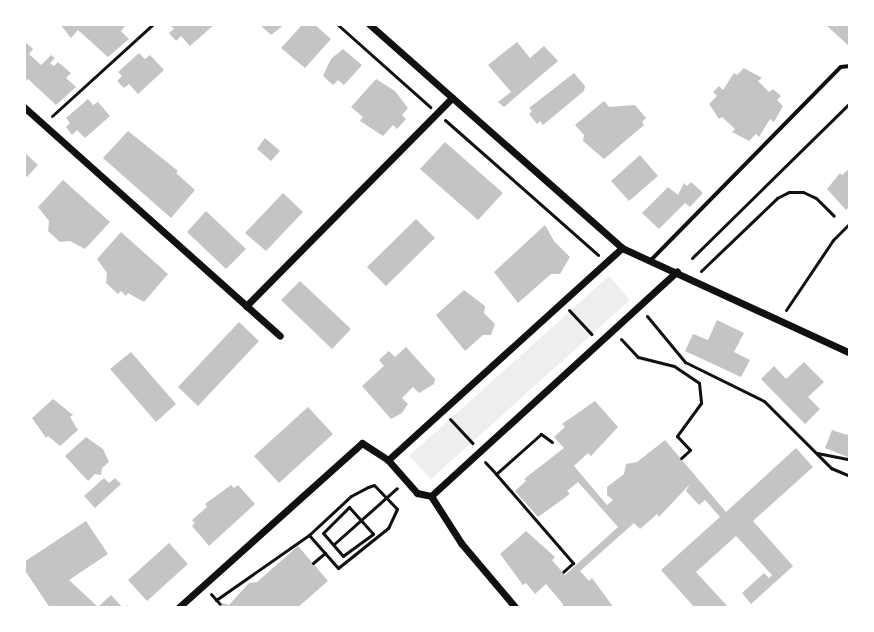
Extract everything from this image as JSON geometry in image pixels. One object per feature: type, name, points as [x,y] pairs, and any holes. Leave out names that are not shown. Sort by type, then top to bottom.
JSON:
[{"type":"street","points":[[369,24],[622,248],[652,259],[850,353]]},
{"type":"street","points":[[246,306],[452,98]]},
{"type":"street","points":[[24,107],[280,336]]},
{"type":"street","points":[[388,460],[622,248]]},
{"type":"street","points":[[431,496],[677,271]]},
{"type":"street","points":[[178,608],[362,443],[388,460],[417,493],[431,496],[461,543],[516,608]]},
{"type":"lane","points":[[652,259],[841,67],[850,66]]},
{"type":"path","points":[[43,124],[153,24]]},
{"type":"path","points":[[337,24],[606,263]]},
{"type":"path","points":[[692,258],[850,103]]},
{"type":"path","points":[[693,278],[777,198],[789,192],[803,192],[816,198],[834,216]]},
{"type":"path","points":[[780,319],[833,240],[850,223]]},
{"type":"path","points":[[562,303],[599,343]]},
{"type":"path","points":[[638,307],[685,362],[764,401],[837,473],[850,476]]},
{"type":"path","points":[[621,339],[638,357],[674,366],[699,383],[701,403],[677,436],[690,450],[681,458]]},
{"type":"path","points":[[443,411],[481,451]]},
{"type":"path","points":[[496,474],[541,434],[552,442]]},
{"type":"path","points":[[817,453],[847,459]]},
{"type":"path","points":[[484,461],[573,563],[563,572]]},
{"type":"path","points":[[332,546],[406,480]]},
{"type":"path","points":[[220,604],[214,598],[309,535],[351,496],[374,485],[397,509],[388,528],[338,568],[309,535]]},
{"type":"path","points":[[349,507],[373,534],[346,556],[332,546],[324,536],[326,527],[349,507]]},
{"type":"path","points":[[313,563],[325,553]]},
{"type":"shaded area","points":[[609,276],[630,300],[431,479],[409,456]]},
{"type":"building","points":[[60,24],[123,24],[125,26],[121,31],[129,39],[108,57],[78,30],[71,38]]},
{"type":"building","points":[[169,24],[215,24],[190,46],[181,36],[176,41],[169,33],[174,29]]},
{"type":"building","points":[[259,24],[285,24],[271,35]]},
{"type":"building","points":[[303,24],[314,24],[331,39],[305,68],[281,48]]},
{"type":"building","points":[[825,24],[850,24],[850,47]]},
{"type":"building","points":[[24,41],[33,49],[29,54],[41,65],[51,55],[55,58],[50,63],[54,66],[58,62],[71,73],[66,78],[76,87],[56,105],[28,79],[24,83]]},
{"type":"building","points":[[517,42],[530,58],[544,46],[558,61],[504,107],[498,102],[511,92],[488,65]]},
{"type":"building","points":[[343,49],[362,65],[344,85],[338,80],[333,85],[323,76],[331,59]]},
{"type":"building","points":[[139,53],[145,59],[150,55],[164,70],[138,94],[129,84],[124,88],[117,81],[122,76],[118,72]]},
{"type":"building","points":[[744,68],[762,78],[758,81],[769,92],[773,89],[781,96],[777,100],[783,106],[774,122],[770,119],[759,137],[756,134],[749,141],[732,132],[735,129],[722,117],[719,119],[709,104],[717,96],[713,92],[719,86],[723,90],[734,73],[737,75]]},
{"type":"building","points":[[574,73],[585,86],[584,91],[543,125],[540,121],[537,124],[529,114],[532,111],[529,108]]},
{"type":"building","points":[[376,79],[395,91],[408,108],[402,115],[406,119],[397,129],[393,125],[383,136],[360,121],[363,117],[351,107]]},
{"type":"building","points":[[88,99],[93,105],[98,102],[110,116],[85,138],[77,130],[72,135],[66,127],[70,123],[66,118]]},
{"type":"building","points":[[604,101],[609,107],[635,105],[646,118],[642,122],[644,125],[604,159],[583,141],[584,135],[575,125]]},
{"type":"building","points":[[128,131],[178,171],[176,173],[195,190],[171,218],[103,158]]},
{"type":"building","points":[[265,138],[280,151],[271,161],[257,149]]},
{"type":"building","points":[[445,142],[503,193],[478,220],[420,169]]},
{"type":"building","points":[[24,152],[38,165],[27,177],[24,174]]},
{"type":"building","points":[[640,155],[658,176],[629,201],[611,181]]},
{"type":"building","points":[[850,168],[850,206],[846,210],[827,189],[840,173],[842,175]]},
{"type":"building","points":[[63,180],[110,222],[85,249],[70,241],[60,242],[48,231],[49,221],[38,207]]},
{"type":"building","points":[[691,182],[703,193],[690,207],[685,203],[659,229],[642,213],[668,187],[678,195],[684,183],[687,186]]},
{"type":"building","points":[[283,193],[303,212],[266,251],[245,233]]},
{"type":"building","points":[[206,211],[246,249],[226,269],[187,232]]},
{"type":"building","points":[[416,219],[435,238],[386,286],[367,267]]},
{"type":"building","points":[[545,225],[554,241],[570,257],[560,274],[551,274],[518,303],[494,272]]},
{"type":"building","points":[[121,232],[168,274],[144,302],[128,293],[126,296],[121,291],[118,294],[106,283],[107,273],[97,259]]},
{"type":"building","points":[[300,281],[351,329],[332,349],[281,300]]},
{"type":"building","points":[[464,290],[485,306],[484,313],[495,324],[491,335],[483,335],[465,351],[436,315]]},
{"type":"building","points":[[717,320],[744,333],[734,352],[750,360],[741,377],[685,351],[693,334],[708,340]]},
{"type":"building","points":[[239,322],[259,341],[198,406],[178,387]]},
{"type":"building","points":[[406,347],[435,379],[434,384],[419,393],[413,387],[402,398],[408,404],[402,413],[391,419],[362,386],[384,366],[379,360],[389,351],[395,357]]},
{"type":"building","points":[[131,352],[176,404],[156,422],[110,369]]},
{"type":"building","points":[[804,362],[824,382],[808,397],[820,409],[805,424],[761,379],[774,366],[786,379]]},
{"type":"building","points":[[53,399],[73,415],[70,417],[78,430],[60,446],[48,436],[46,438],[32,418]]},
{"type":"building","points":[[595,401],[618,427],[591,456],[588,453],[574,466],[607,505],[613,500],[607,495],[607,487],[624,474],[626,464],[637,462],[665,440],[726,512],[796,448],[813,467],[753,521],[793,566],[751,604],[742,593],[764,573],[769,578],[772,575],[736,536],[696,572],[729,608],[695,608],[661,570],[720,517],[705,500],[699,505],[686,491],[690,484],[659,517],[657,514],[640,529],[634,523],[580,571],[589,581],[592,578],[614,608],[563,608],[546,584],[535,594],[526,583],[523,585],[500,554],[526,531],[555,557],[552,560],[565,575],[618,527],[578,482],[567,491],[570,494],[538,517],[515,491],[526,481],[524,479],[564,448],[554,437],[565,427],[562,424]]},
{"type":"building","points":[[308,407],[333,434],[279,483],[254,456]]},
{"type":"building","points":[[850,429],[850,458],[825,448],[832,430],[847,435]]},
{"type":"building","points":[[86,437],[103,449],[109,462],[102,468],[101,475],[95,474],[88,481],[65,456]]},
{"type":"building","points":[[104,478],[109,483],[115,478],[121,484],[95,508],[84,496]]},
{"type":"building","points":[[231,485],[234,488],[238,485],[255,504],[209,546],[192,526],[195,523],[192,520],[207,507],[205,504]]},
{"type":"building","points":[[86,521],[108,554],[69,580],[98,607],[111,595],[123,608],[50,608],[24,569],[24,562]]},
{"type":"building","points":[[169,543],[188,564],[147,601],[128,580]]},
{"type":"building","points":[[298,546],[328,581],[297,608],[219,608],[222,603],[229,605],[249,583],[257,582]]}]
